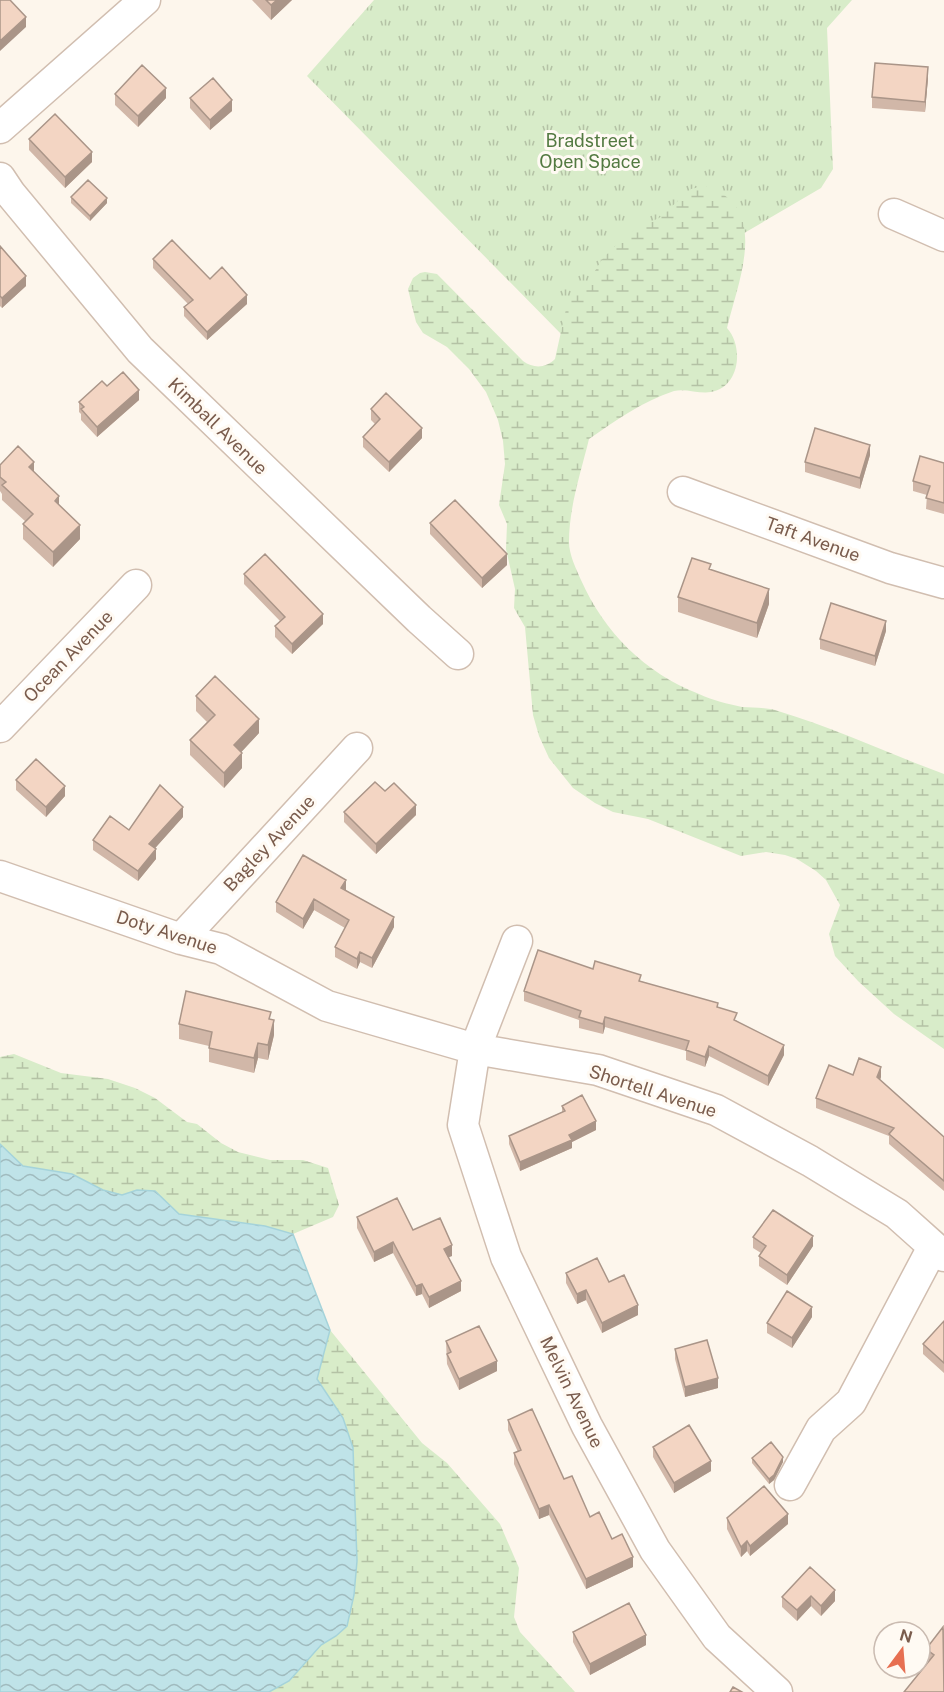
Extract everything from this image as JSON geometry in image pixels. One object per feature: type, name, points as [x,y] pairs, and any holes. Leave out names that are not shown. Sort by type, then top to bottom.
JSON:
[{"type":"street","points":[[0,128],[145,0]]},
{"type":"street","name":"Kimball Avenue","points":[[0,178],[140,350],[419,620],[458,654]]},
{"type":"street","points":[[894,214],[944,236]]},
{"type":"street","name":"Taft Avenue","points":[[683,492],[890,568],[944,583]]},
{"type":"street","name":"Ocean Avenue","points":[[0,727],[136,585]]},
{"type":"street","name":"Bagley Avenue","points":[[181,939],[357,748]]},
{"type":"street","name":"Doty Avenue","points":[[0,876],[181,939],[221,949],[327,1006]]},
{"type":"street","name":"Melvin Avenue","points":[[517,941],[475,1048],[463,1125],[506,1257],[587,1426],[655,1550],[717,1637],[777,1692]]},
{"type":"street","name":"Shortell Avenue","points":[[327,1006],[475,1048],[598,1070],[716,1110],[810,1161],[897,1214],[939,1252]]},
{"type":"street","points":[[790,1485],[821,1429],[850,1402],[939,1252]]},
{"type":"green space","name":"Bradstreet Open Space","points":[[374,0],[852,0],[827,28],[833,169],[821,188],[565,338],[307,76]]},
{"type":"green space","points":[[704,186],[725,196],[738,210],[744,227],[745,246],[742,267],[727,328],[736,345],[736,365],[733,375],[721,389],[711,392],[678,390],[651,400],[589,439],[571,516],[569,547],[571,556],[590,599],[614,633],[628,649],[661,675],[709,698],[742,707],[774,710],[799,718],[944,774],[944,1049],[894,1014],[835,956],[829,934],[840,905],[826,880],[816,871],[797,859],[785,855],[766,852],[741,856],[648,819],[613,812],[573,788],[549,758],[533,715],[525,627],[514,608],[515,589],[506,549],[507,524],[499,505],[505,464],[498,420],[486,392],[469,369],[447,347],[423,333],[416,322],[408,289],[413,278],[420,273],[437,274],[523,361],[536,366],[548,364],[555,359],[568,300],[585,287],[603,258],[622,239],[635,229],[659,218],[691,189]]},
{"type":"green space","points":[[14,1054],[61,1073],[108,1079],[135,1088],[155,1098],[187,1122],[197,1124],[221,1143],[238,1152],[270,1160],[303,1160],[328,1168],[339,1205],[333,1217],[293,1234],[265,1226],[179,1214],[154,1191],[137,1190],[122,1195],[103,1190],[72,1174],[23,1166],[0,1144],[0,1057]]},
{"type":"green space","points":[[330,1330],[422,1443],[447,1463],[500,1524],[519,1568],[514,1617],[520,1632],[575,1692],[269,1692],[289,1681],[321,1645],[336,1636],[354,1595],[357,1561],[353,1448],[343,1418],[317,1379]]},
{"type":"water","points":[[0,1144],[23,1166],[72,1174],[103,1190],[122,1195],[137,1190],[155,1191],[179,1214],[265,1226],[293,1234],[330,1330],[317,1379],[343,1418],[353,1448],[357,1561],[354,1595],[347,1626],[321,1645],[289,1681],[269,1692],[0,1692]]},
{"type":"building","points":[[0,0],[10,0],[26,17],[0,41]]},
{"type":"building","points":[[266,0],[277,0],[271,5]]},
{"type":"building","points":[[875,63],[928,67],[925,102],[872,97]]},
{"type":"building","points":[[142,65],[166,88],[138,116],[115,94]]},
{"type":"building","points":[[213,78],[232,100],[210,120],[190,98]]},
{"type":"building","points":[[55,114],[92,152],[65,177],[29,139]]},
{"type":"building","points":[[88,180],[107,198],[90,216],[71,197]]},
{"type":"building","points":[[172,240],[210,279],[222,267],[247,295],[207,332],[184,307],[193,300],[153,259]]},
{"type":"building","points":[[0,246],[26,276],[2,298],[0,296]]},
{"type":"building","points":[[123,372],[139,390],[97,427],[81,409],[84,407],[79,402],[102,381],[107,386]]},
{"type":"building","points":[[386,393],[422,428],[389,462],[363,437],[380,419],[371,409]]},
{"type":"building","points":[[815,428],[870,445],[860,478],[805,462]]},
{"type":"building","points":[[18,446],[34,462],[29,467],[59,496],[55,501],[80,525],[53,552],[23,524],[33,514],[2,485],[6,482],[0,477],[0,465]]},
{"type":"building","points":[[920,456],[944,463],[944,503],[926,498],[930,486],[913,481]]},
{"type":"building","points":[[455,500],[507,554],[482,578],[430,523]]},
{"type":"building","points":[[265,554],[323,614],[292,644],[275,626],[285,617],[244,574]]},
{"type":"building","points":[[692,558],[711,564],[709,569],[769,589],[757,623],[678,597]]},
{"type":"building","points":[[831,603],[886,621],[875,656],[820,639]]},
{"type":"building","points":[[215,676],[259,719],[234,745],[242,753],[224,773],[190,740],[215,715],[196,696]]},
{"type":"building","points":[[36,759],[65,786],[46,807],[16,780]]},
{"type":"building","points":[[375,782],[385,791],[394,783],[416,805],[376,844],[344,812]]},
{"type":"building","points":[[160,785],[183,807],[149,844],[156,849],[138,871],[93,840],[110,816],[129,830]]},
{"type":"building","points":[[303,855],[346,880],[341,888],[394,917],[372,958],[360,952],[357,959],[335,947],[349,920],[314,899],[303,919],[276,902]]},
{"type":"building","points":[[538,950],[593,969],[595,961],[641,975],[639,981],[718,1003],[717,1007],[737,1013],[734,1020],[784,1045],[768,1076],[709,1046],[705,1057],[686,1050],[689,1041],[605,1017],[603,1024],[579,1017],[581,1011],[524,991]]},
{"type":"building","points":[[186,991],[271,1012],[269,1019],[274,1020],[268,1045],[258,1043],[254,1058],[209,1048],[212,1032],[179,1024]]},
{"type":"building","points":[[859,1058],[881,1067],[877,1077],[944,1137],[944,1181],[889,1134],[894,1128],[816,1098],[829,1065],[853,1075]]},
{"type":"building","points":[[582,1095],[596,1121],[569,1135],[572,1140],[520,1162],[509,1136],[565,1111],[562,1106]]},
{"type":"building","points":[[397,1198],[413,1230],[440,1218],[452,1245],[444,1249],[461,1281],[429,1297],[422,1284],[416,1286],[393,1242],[374,1252],[357,1217]]},
{"type":"building","points":[[773,1210],[813,1236],[787,1275],[759,1256],[766,1246],[753,1237]]},
{"type":"building","points":[[597,1258],[609,1282],[624,1275],[638,1305],[602,1323],[586,1290],[577,1294],[566,1273]]},
{"type":"building","points":[[787,1291],[812,1307],[792,1338],[767,1323]]},
{"type":"building","points":[[944,1321],[944,1363],[923,1344]]},
{"type":"building","points":[[479,1326],[497,1361],[459,1379],[447,1354],[451,1352],[446,1341]]},
{"type":"building","points":[[707,1340],[718,1378],[685,1387],[675,1349]]},
{"type":"building","points":[[532,1409],[564,1479],[572,1476],[590,1517],[599,1512],[612,1539],[622,1534],[633,1557],[586,1579],[549,1505],[539,1509],[514,1453],[521,1450],[508,1420]]},
{"type":"building","points":[[689,1425],[711,1461],[674,1483],[653,1447]]},
{"type":"building","points":[[771,1442],[783,1457],[774,1475],[769,1479],[752,1458]]},
{"type":"building","points":[[764,1486],[788,1514],[750,1546],[747,1541],[741,1547],[727,1518]]},
{"type":"building","points":[[810,1567],[835,1590],[821,1606],[811,1596],[797,1610],[782,1597]]},
{"type":"building","points":[[629,1603],[646,1635],[590,1664],[573,1632]]},
{"type":"building","points":[[943,1627],[944,1692],[904,1692],[914,1680],[932,1680],[934,1655],[932,1641]]},
{"type":"building","points":[[733,1687],[742,1692],[730,1692]]}]
